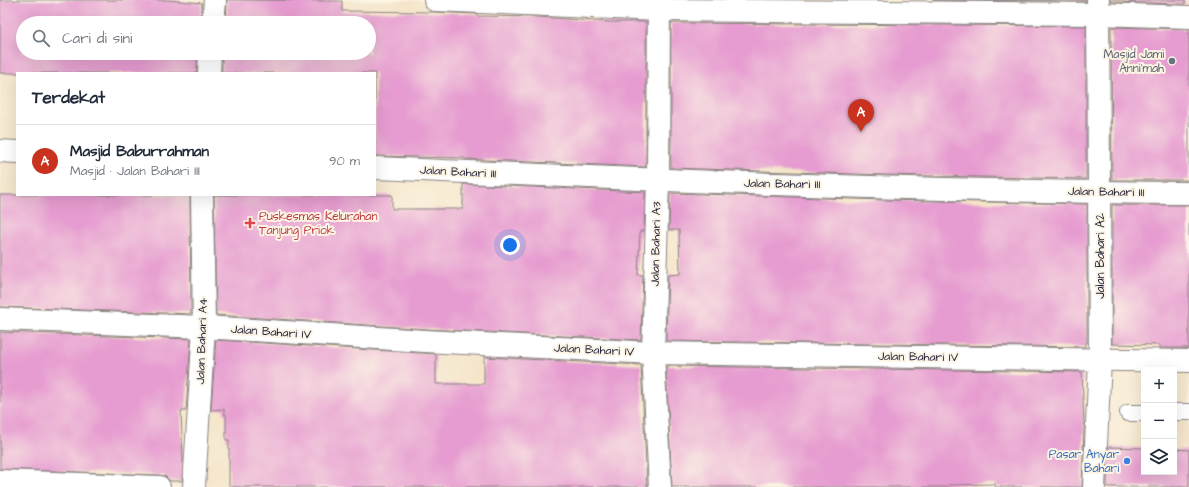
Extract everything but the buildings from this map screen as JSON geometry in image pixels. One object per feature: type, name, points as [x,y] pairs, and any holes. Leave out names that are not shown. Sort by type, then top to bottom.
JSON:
[{"type":"street","points":[[214,16],[215,0]]},
{"type":"street","points":[[435,0],[659,5],[1098,7],[1189,17]]},
{"type":"street","name":"Jalan Bahari A3","points":[[659,5],[658,180],[653,353],[660,487]]},
{"type":"street","name":"Jalan Bahari A2","points":[[1094,487],[1100,360],[1098,7]]},
{"type":"street","points":[[209,72],[210,60]]},
{"type":"street","points":[[0,151],[16,152]]},
{"type":"street","name":"Jalan Bahari III","points":[[376,168],[658,180],[1189,193]]},
{"type":"street","name":"Jalan Bahari A4","points":[[194,487],[204,327],[202,196]]},
{"type":"street","name":"Jalan Bahari IV","points":[[0,319],[204,327],[425,341],[653,353],[1189,361]]},
{"type":"street","points":[[0,481],[159,487]]},
{"type":"lane","points":[[1177,412],[1189,412]]},
{"type":"lane","points":[[1128,413],[1141,413]]},
{"type":"place","name":"Masjid Jami Anni'mah","points":[[1172,61]]},
{"type":"place","name":"Masjid Baburrahman","points":[[861,132]]},
{"type":"place","name":"Puskesmas Kelurahan Tanjung Priok","points":[[250,223]]},
{"type":"place","name":"Pasar Anyar Bahari","points":[[1127,461]]}]
